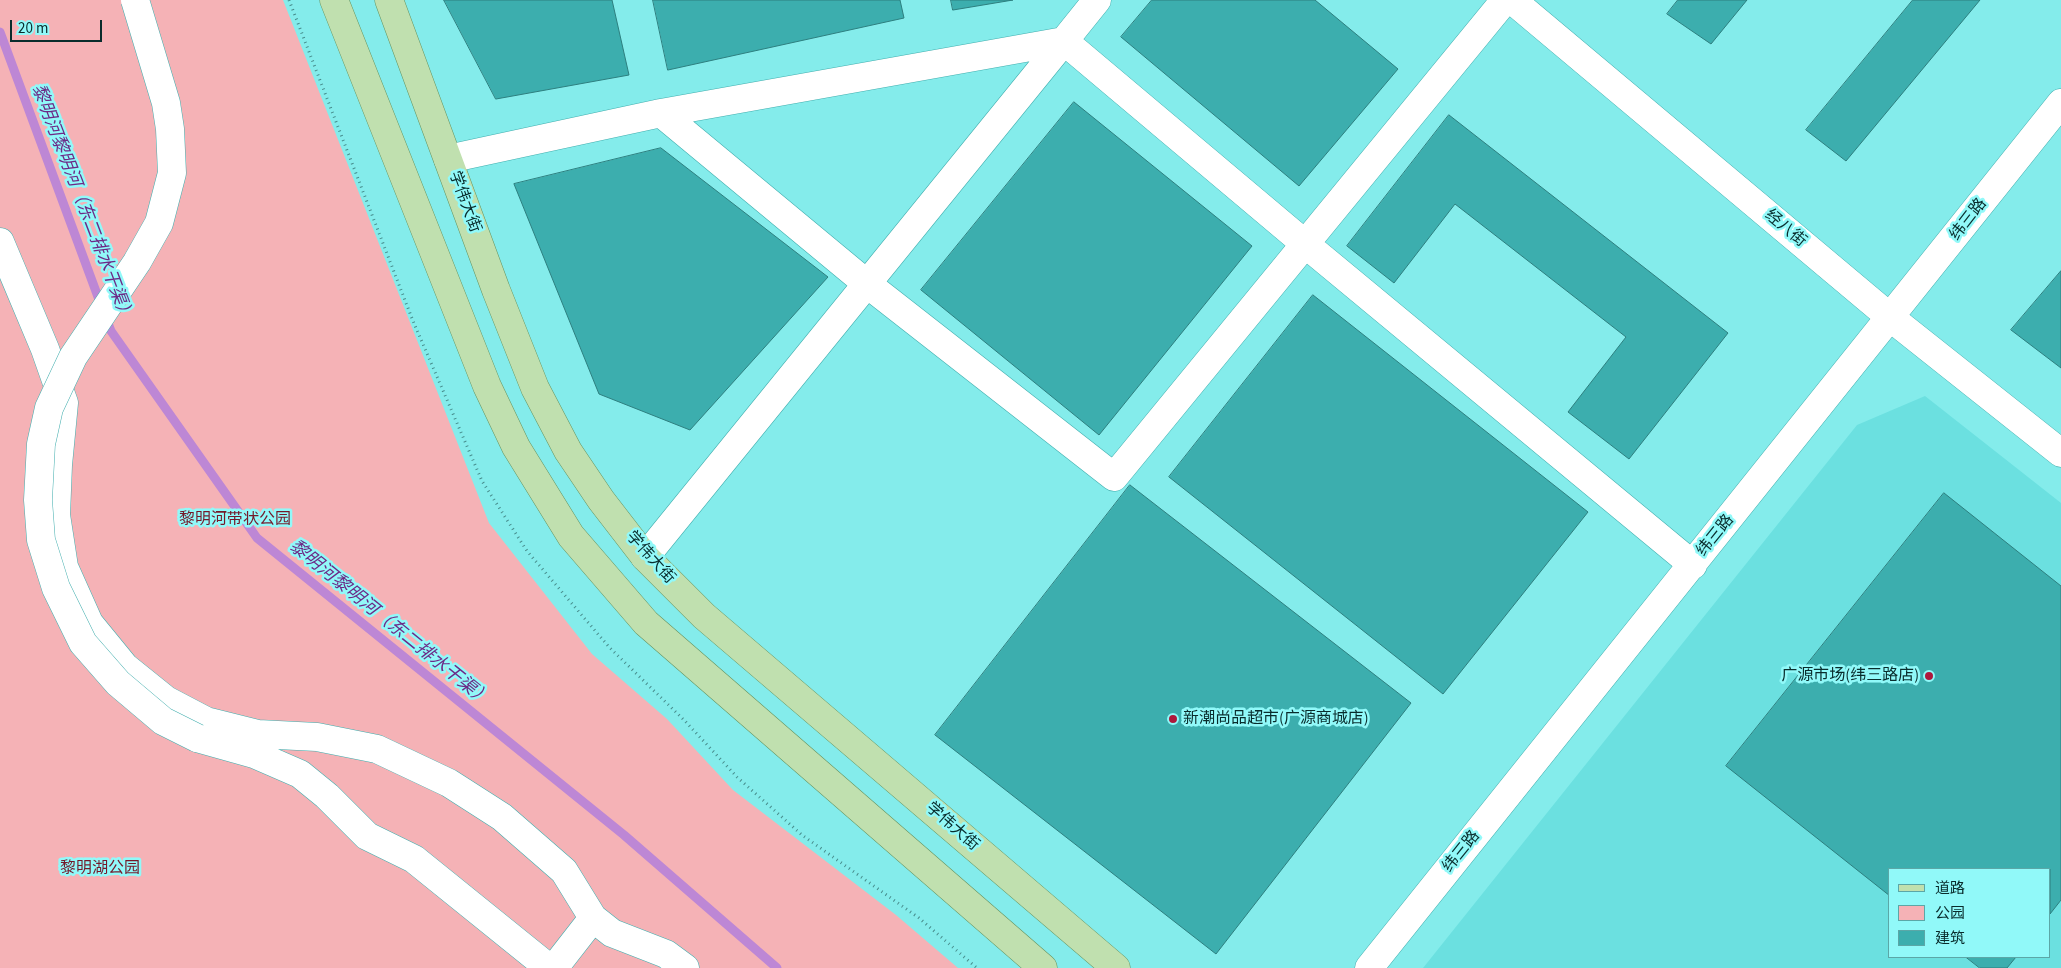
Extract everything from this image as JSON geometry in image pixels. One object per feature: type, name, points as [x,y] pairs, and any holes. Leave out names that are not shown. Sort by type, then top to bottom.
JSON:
[{"type":"main road","points":[[334,0],[487,386],[516,447],[571,536],[646,623],[1043,968]]},
{"type":"main road","name":"学伟大街","points":[[389,0],[535,388],[568,451],[601,500],[645,557],[704,616],[1116,968]]},
{"type":"street","points":[[134,0],[166,103],[170,128],[172,173],[159,223],[137,262],[73,357],[49,408],[41,444],[38,500],[41,540],[56,588],[83,643],[118,684],[155,715],[197,738],[254,754],[300,774],[327,796],[367,836],[414,859],[549,968]]},
{"type":"street","points":[[645,557],[1097,0]]},
{"type":"street","points":[[661,113],[866,284],[1114,477],[1505,0]]},
{"type":"street","name":"经八街","points":[[1512,0],[1891,318],[2061,454]]},
{"type":"street","points":[[448,159],[661,113],[1064,41]]},
{"type":"street","points":[[1064,41],[1304,243],[1693,565]]},
{"type":"street","name":"纬三路","points":[[1369,968],[1891,318],[2061,103]]},
{"type":"street","points":[[0,242],[45,349],[64,403],[58,465],[56,515],[64,567],[90,623],[125,667],[166,700],[206,721],[258,734],[318,737],[376,749],[450,783],[502,817],[564,872],[593,918],[612,933],[666,954],[684,968]]},
{"type":"street","points":[[554,968],[593,918]]},
{"type":"shaded area","points":[[1925,396],[2061,503],[2061,968],[1423,968],[1857,425]]},
{"type":"green space","name":"黎明河带状公园","points":[[0,0],[283,0],[489,523],[592,654],[667,719],[733,790],[896,915],[958,968],[0,968]]},
{"type":"building","points":[[444,0],[612,0],[629,75],[496,99]]},
{"type":"building","points":[[653,0],[900,0],[904,18],[668,70]]},
{"type":"building","points":[[951,0],[1013,0],[953,10]]},
{"type":"building","points":[[1152,0],[1315,0],[1398,69],[1299,186],[1121,37]]},
{"type":"building","points":[[1678,0],[1747,0],[1711,44],[1667,14]]},
{"type":"building","points":[[1913,0],[1980,0],[1846,161],[1806,130]]},
{"type":"building","points":[[1074,102],[1252,246],[1099,435],[921,290]]},
{"type":"building","points":[[1449,115],[1728,333],[1629,459],[1568,412],[1626,337],[1455,204],[1394,283],[1347,246]]},
{"type":"building","points":[[661,148],[828,277],[690,430],[599,394],[514,184]]},
{"type":"building","points":[[2061,271],[2061,368],[2011,330]]},
{"type":"building","points":[[1313,295],[1588,512],[1443,694],[1169,477]]},
{"type":"building","name":"新潮尚品超市(广源商城店)","points":[[1130,485],[1411,703],[1216,954],[935,735]]},
{"type":"building","name":"广源市场(纬三路店)","points":[[1944,493],[2061,586],[2061,900],[2051,913],[2051,868],[1888,868],[1888,894],[1726,766]]},
{"type":"building","points":[[1967,958],[2015,958],[2007,968],[1980,968]]},
{"type":"waterway","name":"黎明河黎明河（东二排水干渠）","points":[[0,32],[101,305]]},
{"type":"waterway","name":"黎明河黎明河（东二排水干渠）","points":[[106,318],[111,331],[257,538],[624,835],[777,968]]},
{"type":"place","name":"广源市场(纬三路店)","points":[[1929,676]]},
{"type":"place","name":"新潮尚品超市(广源商城店)","points":[[1173,719]]},
{"type":"park label","name":"黎明湖公园","points":[[100,869]]}]
